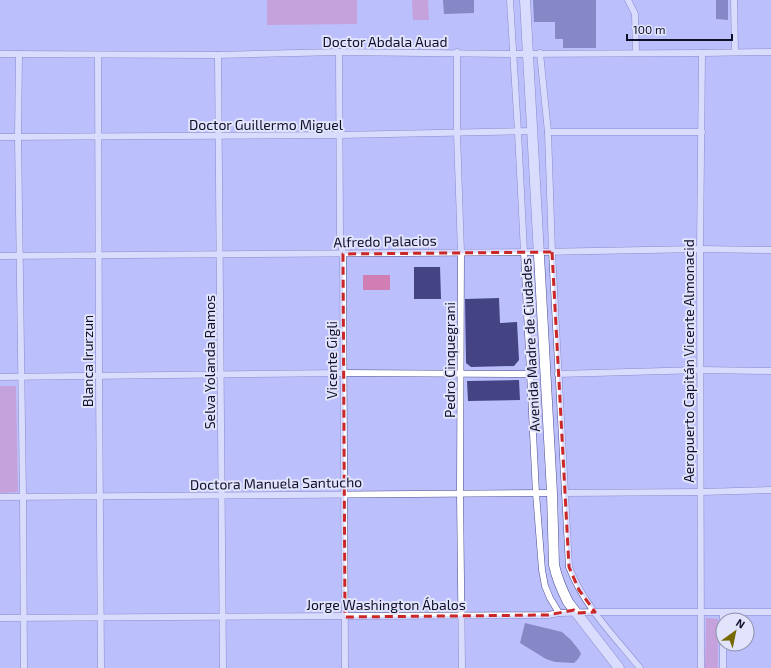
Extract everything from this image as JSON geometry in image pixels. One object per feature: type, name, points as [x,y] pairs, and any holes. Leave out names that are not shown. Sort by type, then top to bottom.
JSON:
[{"type":"main road","name":"Avenida Madre de Ciudades","points":[[525,0],[552,493],[554,565],[556,575],[565,596],[576,613],[619,668]]},
{"type":"street","points":[[510,0],[536,493],[542,570],[545,586],[559,613]]},
{"type":"street","points":[[628,0],[635,14],[636,53]]},
{"type":"street","points":[[734,0],[735,52]]},
{"type":"street","name":"Doctor Abdala Auad","points":[[0,54],[218,55],[339,52],[457,52],[512,54],[771,52]]},
{"type":"street","name":"Vicente Gigli","points":[[339,52],[340,238],[343,254],[345,668]]},
{"type":"street","name":"Pedro Cinquegrani","points":[[457,52],[457,133],[461,252],[460,494],[462,668]]},
{"type":"street","points":[[540,53],[548,132],[552,252],[569,567],[579,590],[640,668]]},
{"type":"street","name":"Aeropuerto Capitán Vicente Almonacid","points":[[701,668],[700,249],[702,53]]},
{"type":"street","points":[[19,54],[18,137],[24,668]]},
{"type":"street","name":"Blanca Irurzun","points":[[98,54],[98,376],[101,668]]},
{"type":"street","name":"Selva Yolanda Ramos","points":[[218,55],[224,668]]},
{"type":"street","name":"Doctor Guillermo Miguel","points":[[0,137],[340,135],[532,131]]},
{"type":"street","points":[[548,132],[702,132]]},
{"type":"street","name":"Alfredo Palacios","points":[[0,256],[552,252],[700,249],[771,250]]},
{"type":"street","points":[[558,374],[701,370],[771,371]]},
{"type":"street","points":[[0,377],[343,373],[530,374]]},
{"type":"street","points":[[565,493],[771,490]]},
{"type":"street","name":"Doctora Manuela Santucho","points":[[0,497],[552,493]]},
{"type":"street","name":"Jorge Washington Ábalos","points":[[0,618],[548,615],[559,613],[595,612],[715,613]]},
{"type":"street","name":"Jorge Washington Ábalos","points":[[755,612],[771,612]]},
{"type":"street","points":[[723,652],[723,668]]},
{"type":"highlighted area","points":[[552,252],[569,567],[579,590],[595,612],[576,613],[574,610],[548,615],[345,617],[343,254]]},
{"type":"shaded area","points":[[267,0],[357,0],[357,24],[267,25]]},
{"type":"shaded area","points":[[412,0],[428,0],[429,20],[413,20]]},
{"type":"shaded area","points":[[363,275],[390,275],[390,290],[363,290]]},
{"type":"shaded area","points":[[0,386],[16,386],[18,492],[0,493]]},
{"type":"shaded area","points":[[706,618],[715,619],[715,652],[718,652],[718,668],[705,668]]},
{"type":"building","points":[[443,0],[474,0],[474,13],[444,14]]},
{"type":"building","points":[[533,0],[596,0],[596,48],[563,48],[563,39],[555,39],[555,22],[534,22]]},
{"type":"building","points":[[716,0],[728,0],[728,20],[716,19]]},
{"type":"building","points":[[414,267],[440,267],[441,299],[414,299]]},
{"type":"building","points":[[499,298],[500,323],[517,322],[519,360],[514,366],[471,367],[466,363],[465,299]]},
{"type":"building","points":[[519,380],[520,400],[468,401],[467,381]]},
{"type":"building","points":[[525,623],[562,632],[579,650],[581,654],[578,659],[574,663],[555,662],[546,659],[520,643]]}]
